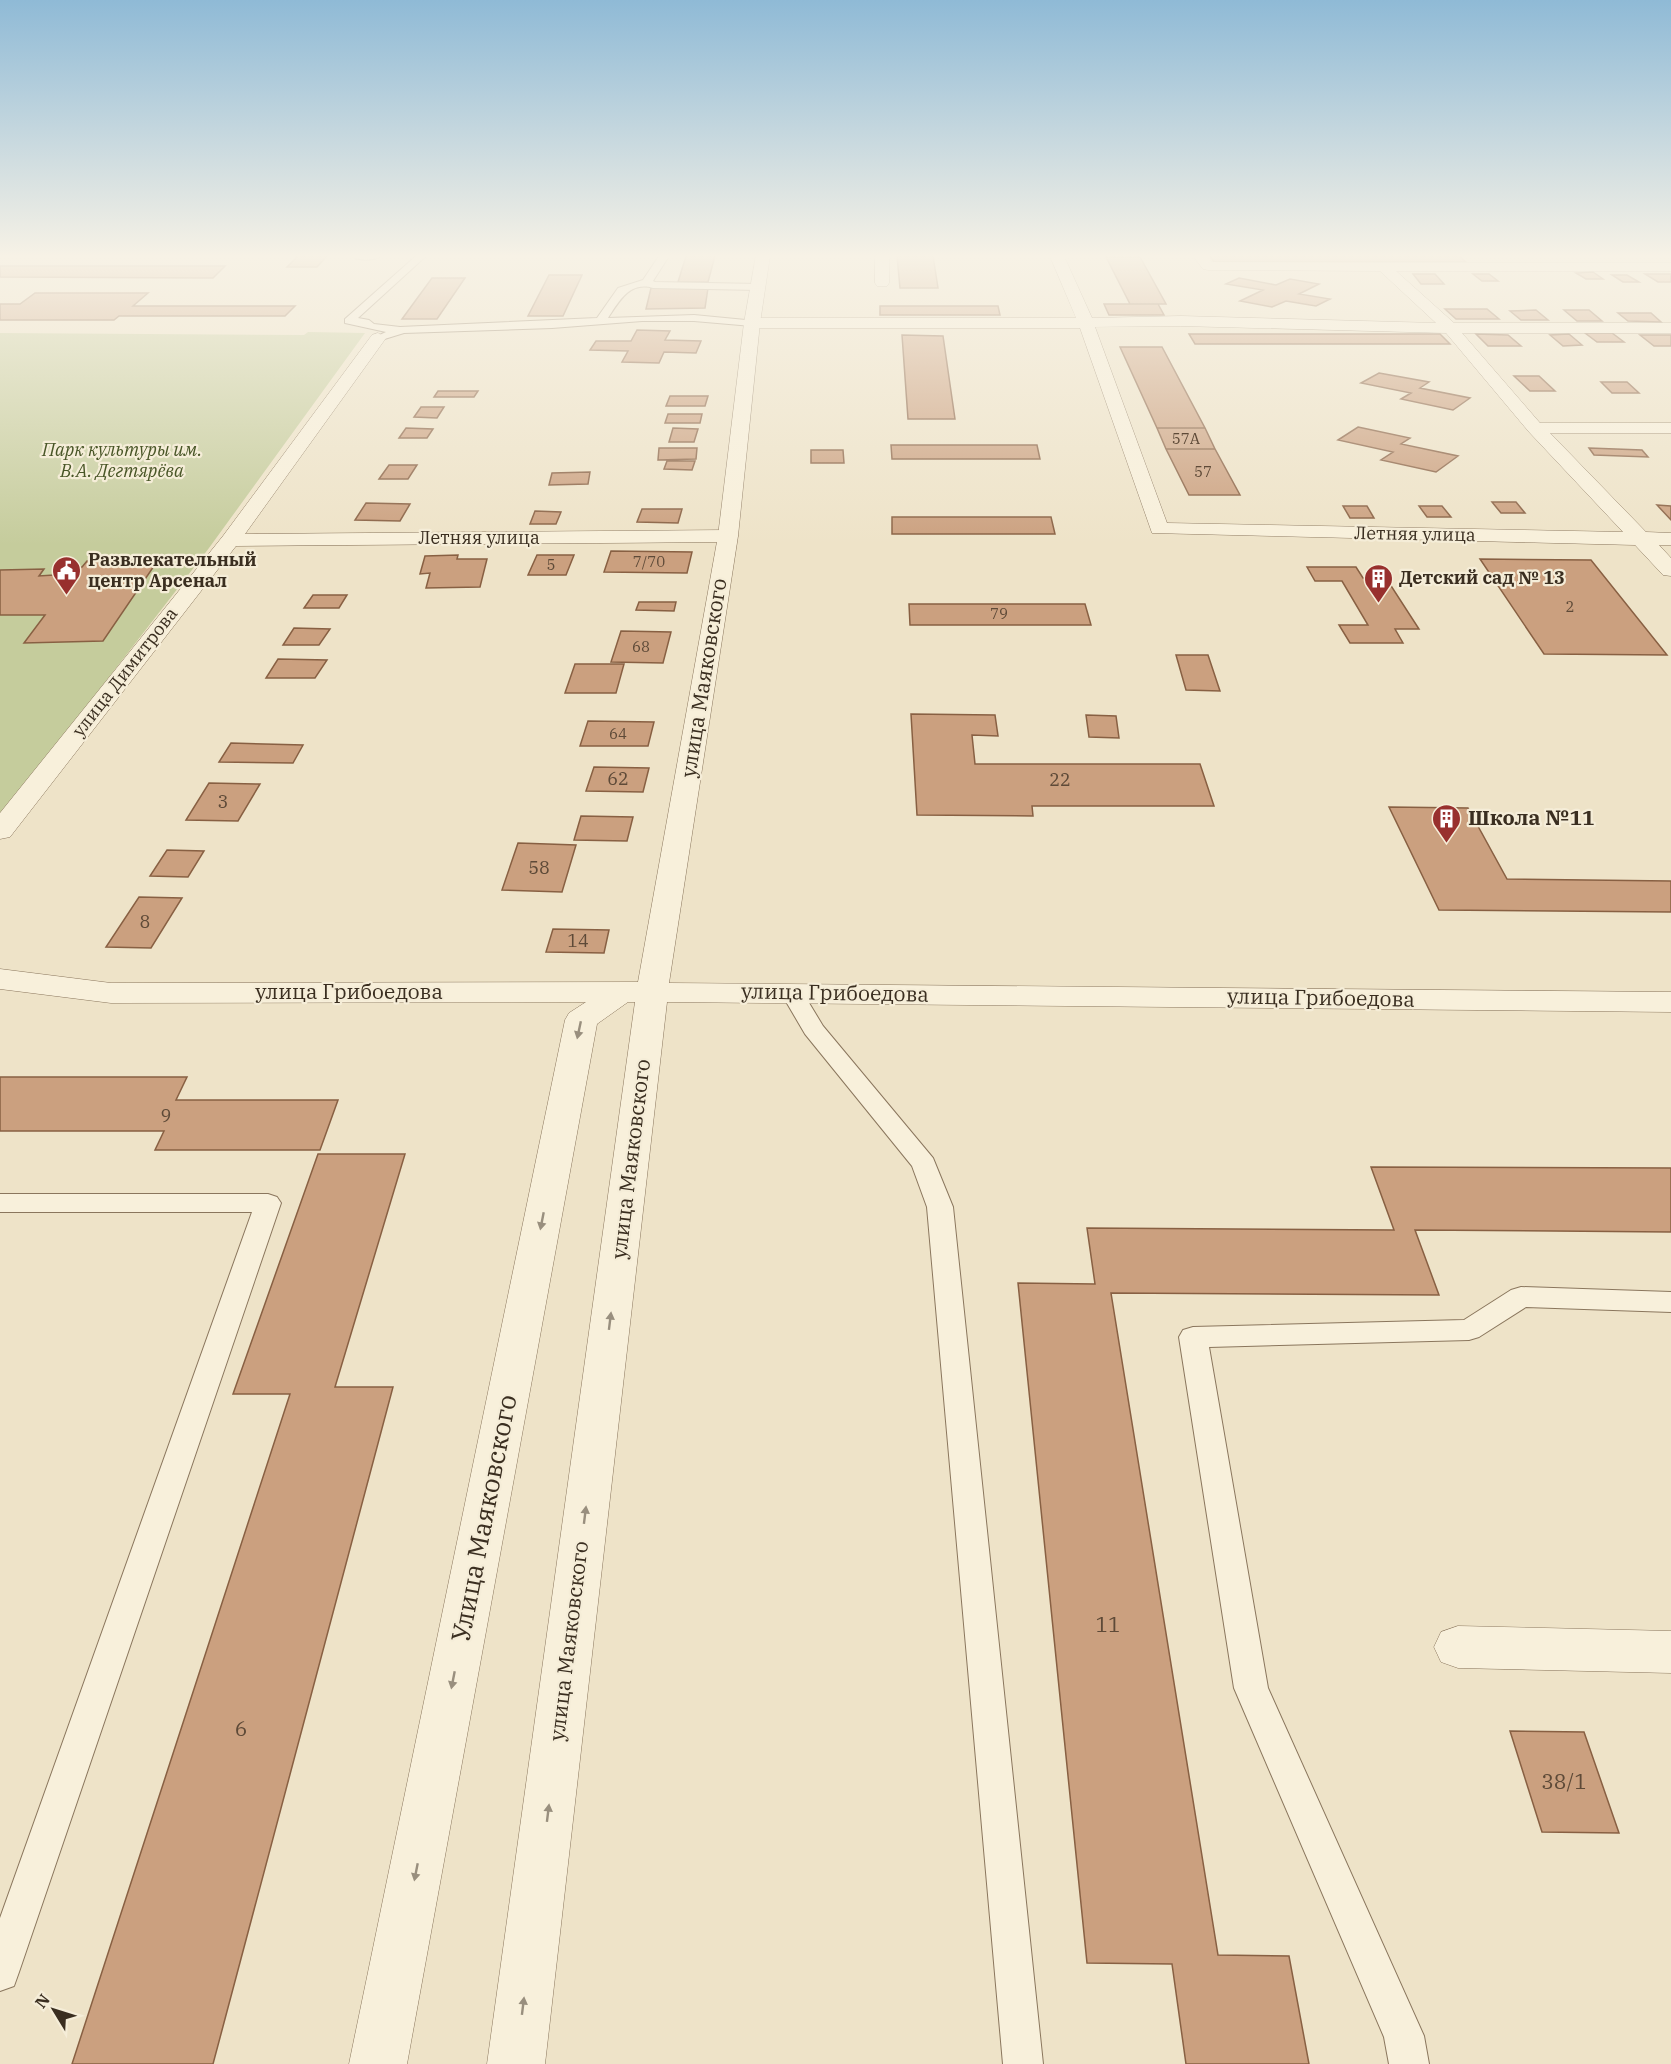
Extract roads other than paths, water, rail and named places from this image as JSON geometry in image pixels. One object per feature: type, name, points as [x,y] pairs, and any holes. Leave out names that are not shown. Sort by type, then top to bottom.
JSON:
[{"type":"street","name":"улица Димитрова","points":[[0,831],[230,540],[368,352]]},
{"type":"street","name":"улица Маяковского","points":[[516,2064],[637,992],[728,536],[749,352]]},
{"type":"street","name":"Летняя улица","points":[[1096,352],[1159,529],[1671,539]]},
{"type":"street","points":[[1471,352],[1535,428],[1671,570]]},
{"type":"street","points":[[1535,428],[1671,428]]},
{"type":"street","name":"Летняя улица","points":[[230,540],[728,536]]},
{"type":"street","name":"улица Грибоедова","points":[[0,979],[111,993],[637,992],[1671,1002]]},
{"type":"street","name":"Улица Маяковского","points":[[378,2064],[581,1020],[637,992]]},
{"type":"street","points":[[1458,1647],[1671,1652]]},
{"type":"lane","points":[[792,993],[813,1029],[924,1164],[940,1207],[1023,2064]]},
{"type":"lane","points":[[0,1203],[268,1203],[0,1972]]},
{"type":"lane","points":[[1409,2064],[1404,2036],[1251,1688],[1193,1337],[1468,1330],[1521,1298],[1671,1302]]},
{"type":"place","name":"Развлекательный центр Арсенал","points":[[67,596]]},
{"type":"place","name":"Детский сад № 13","points":[[1378,604]]},
{"type":"place","name":"Школа №11","points":[[1447,844]]},
{"type":"park label","name":"Парк культуры им. В.А. Дегтярёва","points":[[122,460]]}]
